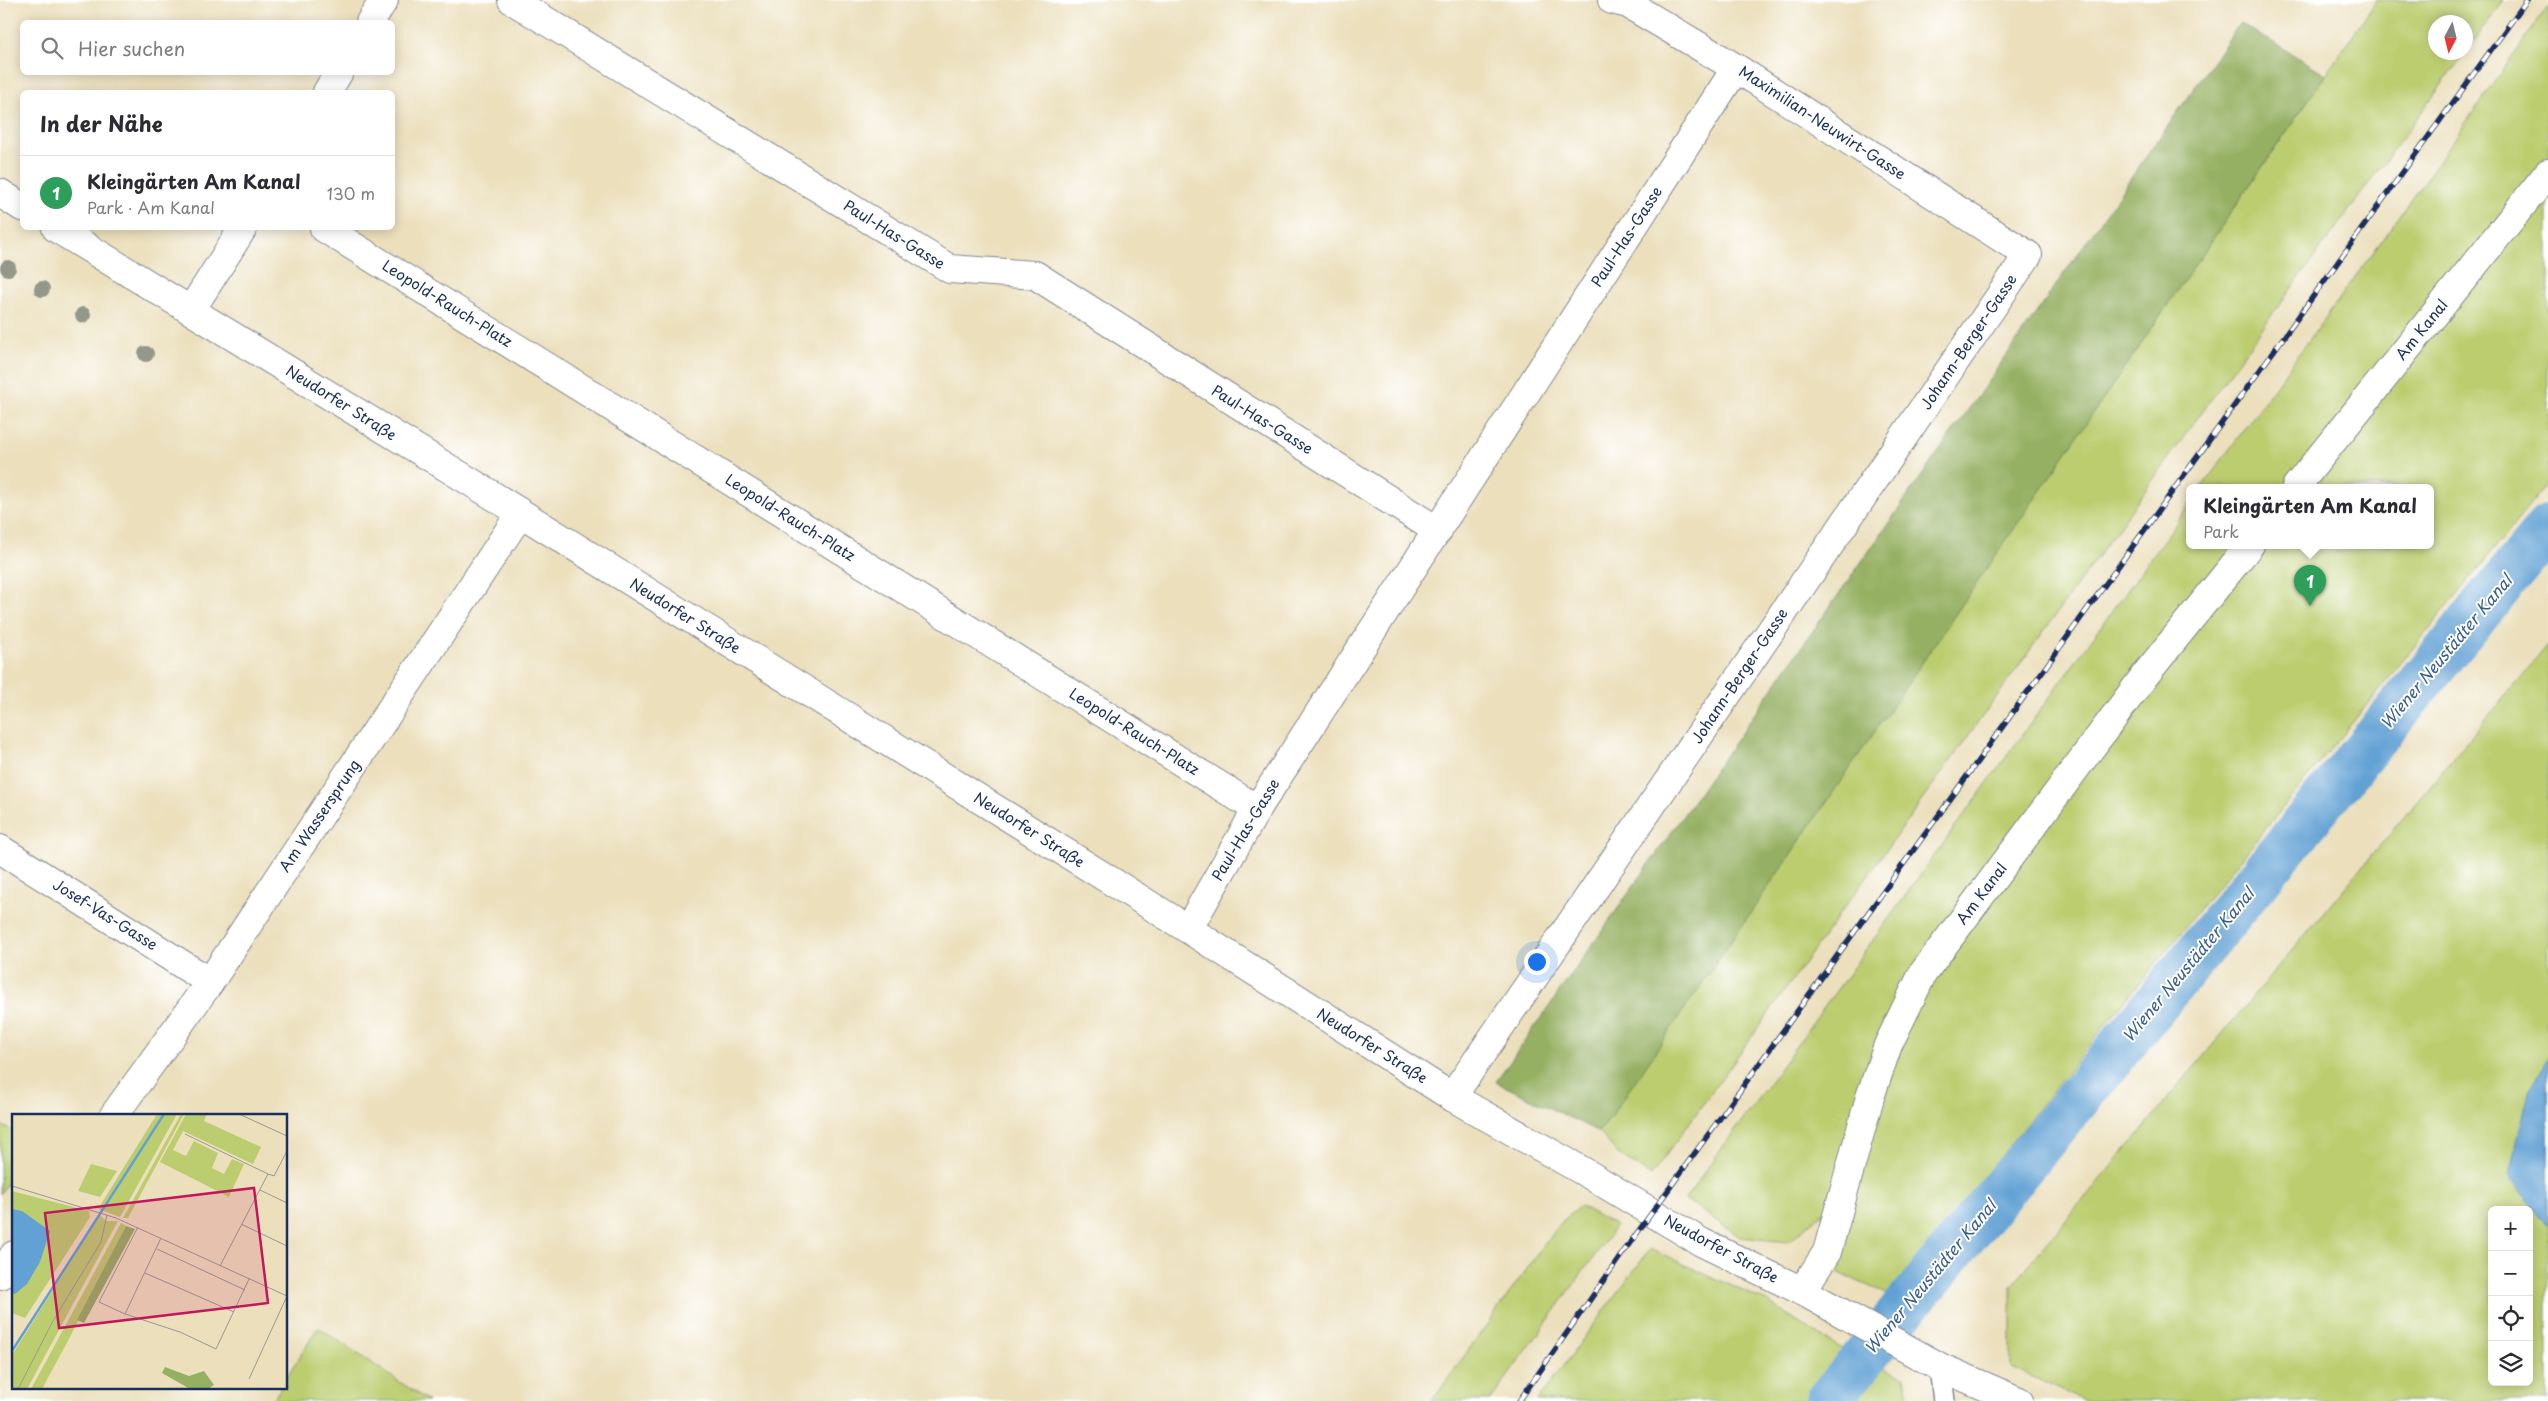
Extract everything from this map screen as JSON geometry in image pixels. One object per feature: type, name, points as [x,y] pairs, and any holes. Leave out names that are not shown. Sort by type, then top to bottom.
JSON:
[{"type":"street","points":[[371,20],[384,0]]},
{"type":"street","name":"Paul-Has-Gasse","points":[[512,0],[950,270],[1035,275],[1438,531]]},
{"type":"street","name":"Maximilian-Neuwirt-Gasse","points":[[1612,0],[1628,4],[1736,68],[2028,255]]},
{"type":"street","name":"Paul-Has-Gasse","points":[[1188,929],[1257,808],[1736,68]]},
{"type":"street","points":[[327,90],[337,75]]},
{"type":"street","name":"Am Kanal","points":[[2298,484],[2548,173]]},
{"type":"street","points":[[0,193],[20,206]]},
{"type":"street","name":"Neudorfer Straße","points":[[59,230],[1188,929],[1452,1097],[1588,1174],[1701,1242],[1802,1291],[1940,1367],[2019,1401]]},
{"type":"street","points":[[191,310],[242,230]]},
{"type":"street","name":"Leopold-Rauch-Platz","points":[[327,230],[1257,808]]},
{"type":"street","name":"Johann-Berger-Gasse","points":[[1452,1097],[2028,255]]},
{"type":"street","name":"Am Wassersprung","points":[[115,1114],[210,982],[520,514]]},
{"type":"street","name":"Am Kanal","points":[[1802,1291],[1827,1252],[1870,1097],[1888,1045],[1923,973],[2146,674],[2247,549]]},
{"type":"street","name":"Josef-Vas-Gasse","points":[[0,849],[210,982]]},
{"type":"street","points":[[0,1275],[12,1258]]},
{"type":"lane","points":[[1940,1367],[1944,1401]]},
{"type":"green space","points":[[2377,0],[2504,0],[2473,42],[2473,15],[2428,15],[2428,60],[2460,60],[2266,323],[1651,1176],[1619,1155],[1599,1132]]},
{"type":"green space","points":[[2548,6],[2548,483],[2120,1007],[1889,1295],[1839,1273],[1822,1213],[1788,1242],[1740,1237],[1685,1199],[2186,510],[2186,549],[2434,549],[2434,484],[2204,484],[2412,199]]},
{"type":"green space","points":[[2240,23],[2326,74],[1605,1125],[1599,1132],[1496,1082]]},
{"type":"green space","points":[[2548,645],[2548,1401],[2084,1401],[2011,1367],[2011,1286]]},
{"type":"green space","points":[[0,1124],[12,1131],[12,1176],[0,1194]]},
{"type":"green space","points":[[1580,1206],[1616,1226],[1490,1401],[1432,1401],[1559,1224]]},
{"type":"green space","points":[[1650,1249],[1767,1302],[1839,1347],[1904,1377],[1909,1401],[1537,1401]]},
{"type":"green space","points":[[318,1327],[428,1401],[273,1401],[280,1388],[288,1388],[288,1376]]},
{"type":"water","points":[[2548,1058],[2548,1226],[2509,1175],[2529,1091]]},
{"type":"waterway","name":"Wiener Neustädter Kanal","points":[[1828,1401],[2548,528]]},
{"type":"railway","points":[[1519,1401],[1627,1247],[2527,0]]},
{"type":"place","name":"Kleingärten Am Kanal","points":[[2310,606]]}]
